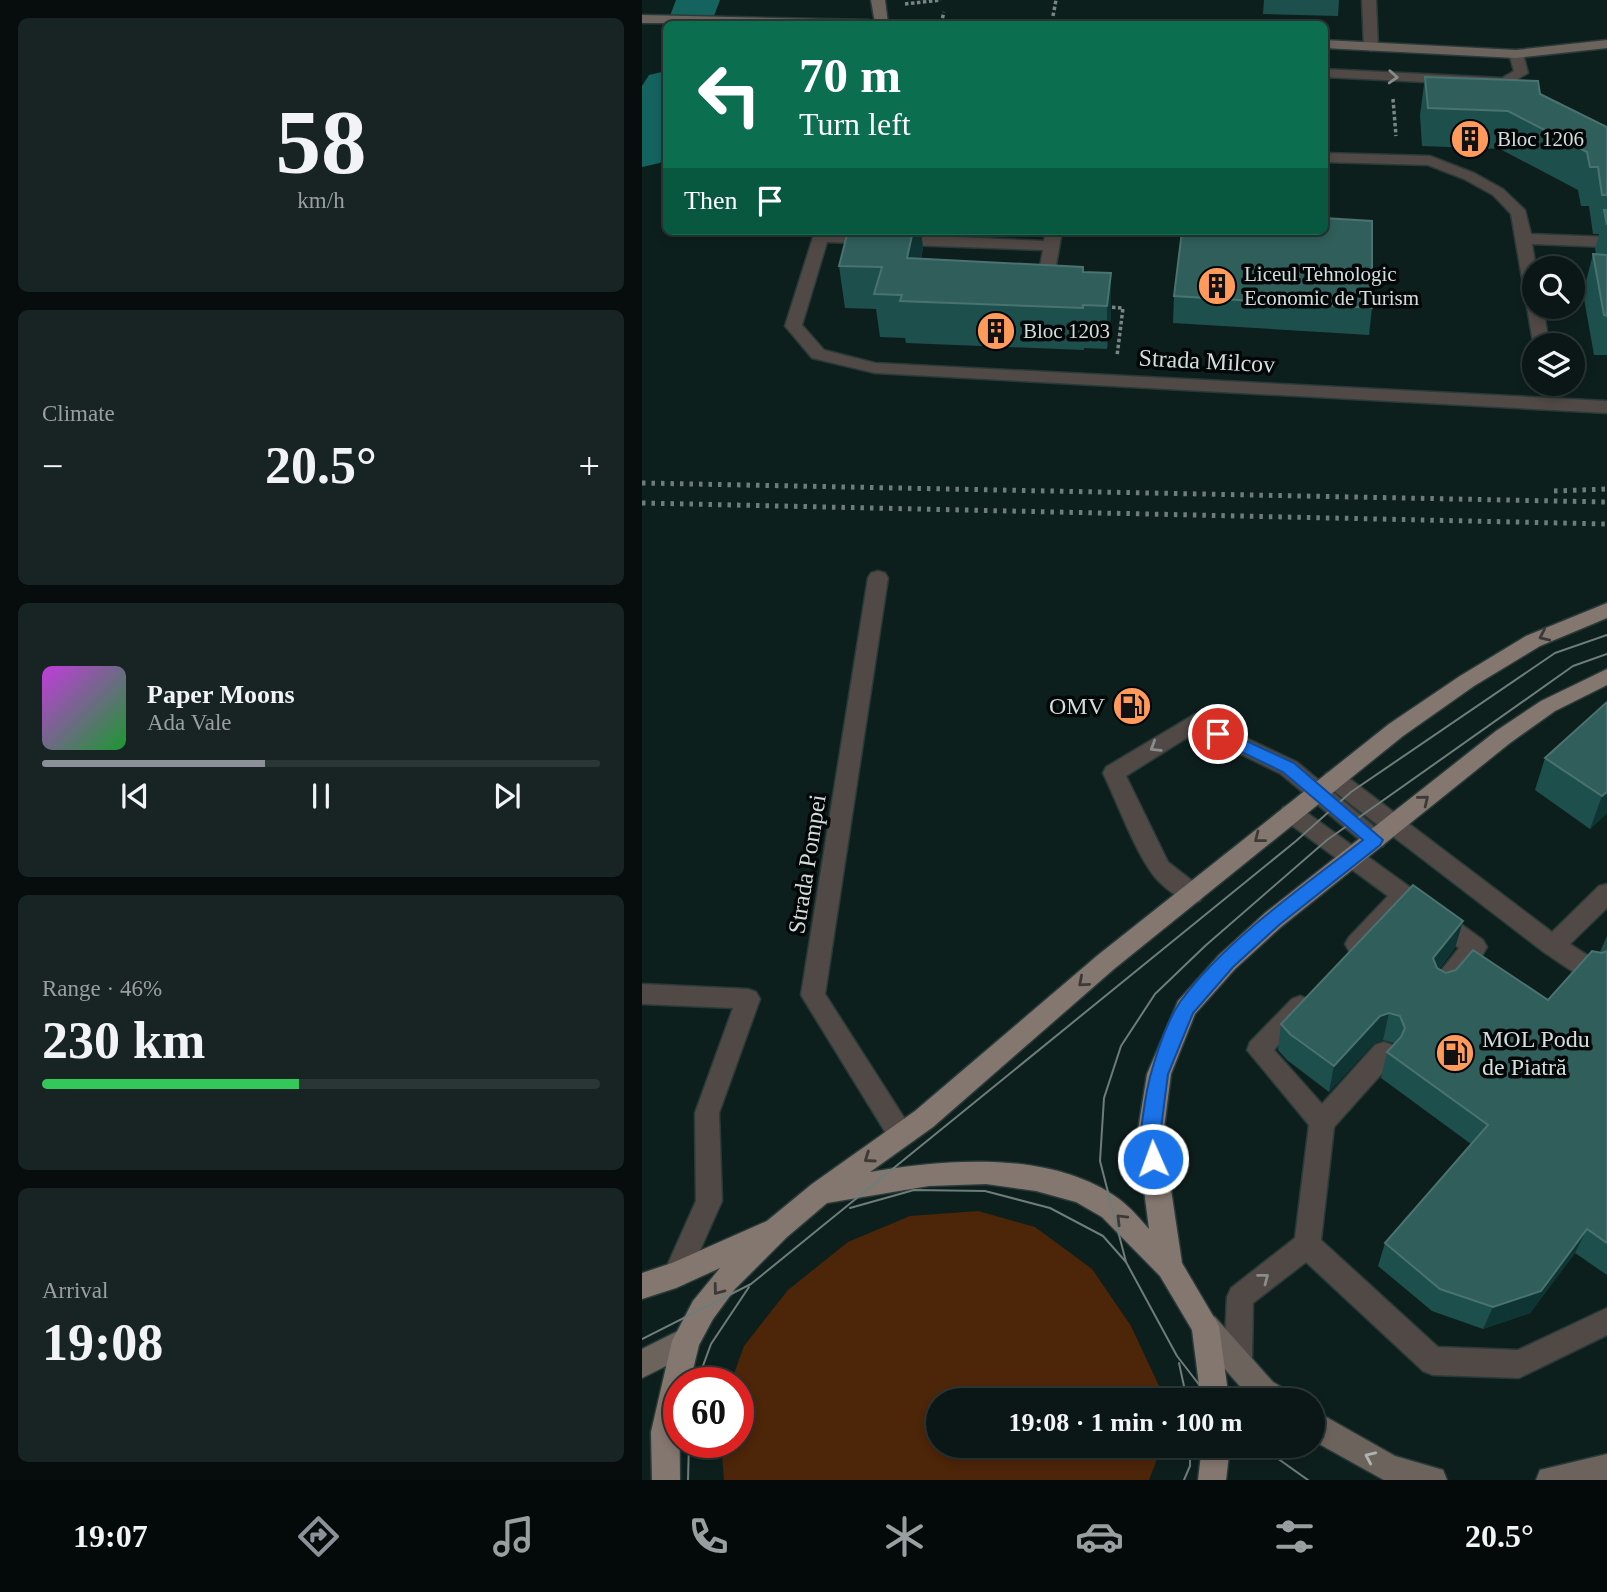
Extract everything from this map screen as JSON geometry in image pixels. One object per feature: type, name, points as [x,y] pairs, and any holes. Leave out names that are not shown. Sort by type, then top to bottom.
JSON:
[{"type":"main road","points":[[666,1480],[665,1432],[686,1341],[703,1310],[725,1280],[778,1228],[820,1192],[924,1119],[1106,962],[1396,730],[1467,681],[1533,641],[1607,610]]},
{"type":"main road","points":[[1169,1267],[1150,1136],[1159,1074],[1186,1009],[1227,962],[1273,920],[1503,737],[1548,706],[1607,676]]},
{"type":"main road","points":[[820,1192],[929,1174],[986,1172],[1036,1179],[1082,1191],[1111,1208],[1169,1267],[1205,1326],[1213,1388]]},
{"type":"main road","points":[[642,1286],[675,1275],[778,1228]]},
{"type":"main road","points":[[1212,1480],[1215,1458]]},
{"type":"street","points":[[878,0],[882,21]]},
{"type":"street","points":[[1369,0],[1371,47]]},
{"type":"street","points":[[642,19],[735,21]]},
{"type":"street","points":[[1328,44],[1516,54],[1607,44]]},
{"type":"street","points":[[1328,74],[1505,82],[1520,73],[1516,54]]},
{"type":"street","points":[[1328,157],[1430,161],[1469,176],[1498,192],[1519,213],[1527,256]]},
{"type":"street","name":"Strada Milcov","points":[[822,235],[793,326],[818,354],[875,368],[1607,407]]},
{"type":"street","points":[[868,235],[1053,239],[1043,296]]},
{"type":"street","points":[[1525,239],[1607,242]]},
{"type":"street","points":[[1548,396],[1549,403]]},
{"type":"street","name":"Strada Pompei","points":[[878,578],[813,995],[901,1135]]},
{"type":"street","points":[[1192,894],[1159,868],[1114,773],[1195,722],[1264,758],[1326,785],[1393,825],[1553,946],[1590,969]]},
{"type":"street","points":[[1326,785],[1375,840]]},
{"type":"street","points":[[1291,813],[1475,947],[1440,987]]},
{"type":"street","points":[[1553,946],[1607,893]]},
{"type":"street","points":[[1340,963],[1403,895]]},
{"type":"street","points":[[1313,992],[1259,1050],[1322,1122]]},
{"type":"street","points":[[642,994],[748,999],[707,1113],[710,1201],[675,1275]]},
{"type":"street","points":[[1238,1360],[1240,1297],[1307,1245],[1322,1122],[1384,1053]]},
{"type":"street","points":[[1307,1245],[1433,1362],[1519,1364],[1607,1321]]},
{"type":"street","points":[[1205,1326],[1238,1360],[1260,1388]]},
{"type":"street","points":[[642,1364],[686,1341]]},
{"type":"street","points":[[1325,1431],[1354,1450],[1418,1479],[1433,1480]]},
{"type":"street","points":[[1563,1478],[1607,1468]]},
{"type":"path","points":[[918,5],[941,0]]},
{"type":"path","points":[[1053,16],[1056,0]]},
{"type":"path","points":[[942,21],[944,12]]},
{"type":"path","points":[[1393,98],[1398,160]]},
{"type":"path","points":[[1096,307],[1123,308],[1114,381]]},
{"type":"shaded area","points":[[978,1211],[1035,1227],[1092,1269],[1131,1326],[1159,1386],[926,1388],[926,1458],[1157,1458],[1149,1480],[724,1480],[722,1458],[754,1458],[754,1367],[736,1367],[744,1346],[788,1290],[848,1242],[910,1216]]},
{"type":"building","points":[[1425,77],[1538,81],[1540,94],[1607,127],[1607,195],[1602,195],[1598,167],[1590,167],[1587,152],[1508,111],[1428,108]]},
{"type":"building","name":"Liceul Tehnologic Economic de Turism","points":[[1328,218],[1372,221],[1372,308],[1174,296],[1182,235],[1328,235]]},
{"type":"building","points":[[847,235],[912,235],[907,258],[1083,267],[1083,272],[1111,273],[1107,306],[1083,305],[1083,308],[900,301],[902,295],[874,294],[882,267],[839,266]]},
{"type":"building","points":[[1593,254],[1607,255],[1607,316],[1604,315]]},
{"type":"building","points":[[1607,702],[1607,792],[1602,796],[1545,758]]},
{"type":"building","points":[[1413,885],[1463,921],[1433,958],[1437,968],[1446,973],[1456,970],[1473,950],[1548,1000],[1592,951],[1607,951],[1607,1243],[1587,1229],[1541,1291],[1493,1307],[1440,1289],[1385,1243],[1488,1125],[1387,1052],[1401,1037],[1405,1028],[1400,1016],[1389,1013],[1380,1016],[1334,1066],[1290,1034],[1281,1024]]},
{"type":"waterway","points":[[690,21],[698,0]]},
{"type":"waterway","points":[[642,152],[663,93]]},
{"type":"tram line","points":[[642,1339],[751,1284],[1296,841],[1351,792],[1555,653],[1607,635]]},
{"type":"tram line","points":[[1126,1262],[1100,1161],[1104,1098],[1121,1046],[1155,994],[1205,946],[1327,840],[1573,666],[1607,654]]},
{"type":"tram line","points":[[850,1208],[914,1190],[985,1191],[1050,1208],[1103,1236],[1126,1262]]},
{"type":"tram line","points":[[1126,1262],[1177,1356],[1202,1388]]},
{"type":"tram line","points":[[703,1367],[711,1344],[749,1287]]},
{"type":"tram line","points":[[1179,1363],[1184,1388]]},
{"type":"tram line","points":[[688,1480],[689,1458]]},
{"type":"tram line","points":[[1184,1480],[1190,1466],[1190,1458]]},
{"type":"tram line","points":[[1277,1458],[1308,1480]]},
{"type":"railway","points":[[642,483],[1607,502]]},
{"type":"railway","points":[[1554,491],[1607,489]]},
{"type":"railway","points":[[642,503],[1607,524]]},
{"type":"place","name":"Bloc 1206","points":[[1470,139]]},
{"type":"place","name":"Liceul Tehnologic Economic de Turism","points":[[1217,286]]},
{"type":"place","name":"Bloc 1203","points":[[996,331]]},
{"type":"place","name":"OMV","points":[[1132,706]]},
{"type":"place","name":"MOL Podu de Piatră","points":[[1455,1053]]},
{"type":"route","points":[[1153,1159],[1150,1136],[1159,1074],[1186,1009],[1227,962],[1273,920],[1375,840],[1289,768],[1218,734]]}]
